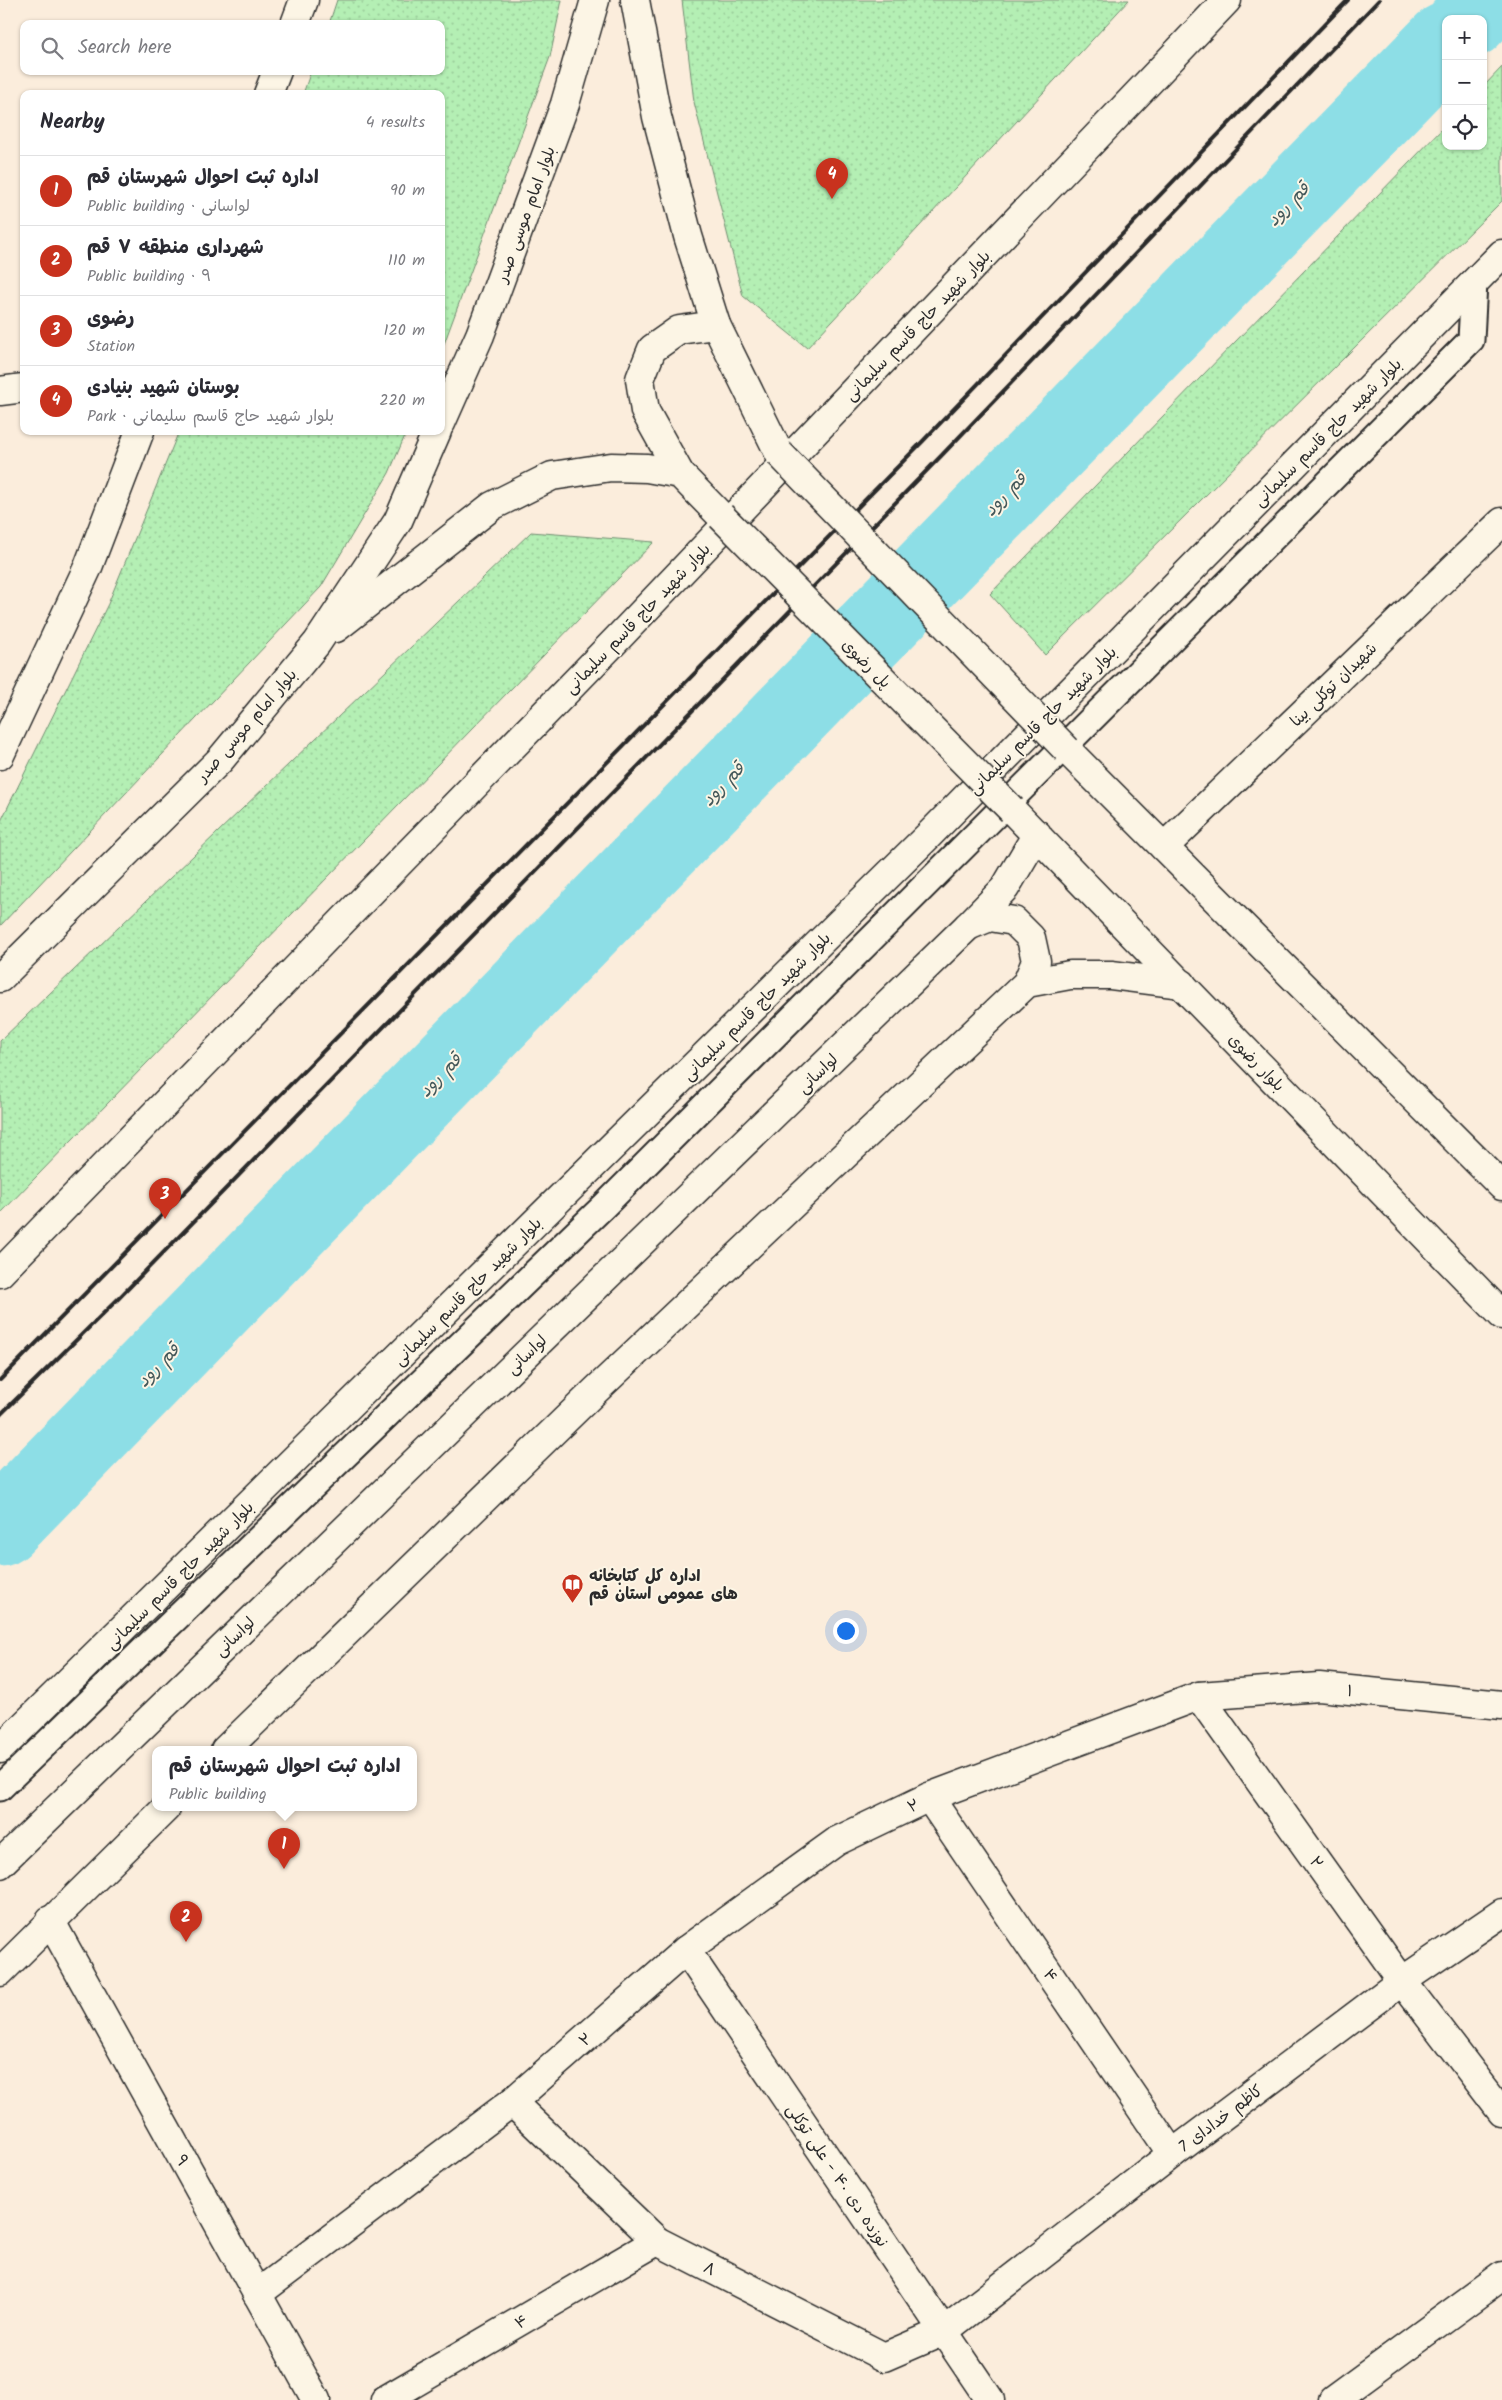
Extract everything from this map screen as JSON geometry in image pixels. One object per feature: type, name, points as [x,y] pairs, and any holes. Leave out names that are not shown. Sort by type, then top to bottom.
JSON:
[{"type":"main road","points":[[296,20],[304,0]]},
{"type":"main road","name":"بلوار امام موسی صدر","points":[[445,413],[480,335],[565,104],[595,0]]},
{"type":"main road","points":[[635,0],[657,117],[688,236],[716,325],[779,453],[1067,750],[1502,1186]]},
{"type":"main road","name":"بلوار شهید حاج قاسم سلیمانی","points":[[0,1273],[619,637],[1227,0]]},
{"type":"main road","points":[[270,90],[275,75]]},
{"type":"main road","name":"بلوار شهید حاج قاسم سلیمانی","points":[[0,1750],[921,844],[1502,254]]},
{"type":"main road","name":"پل رضوی","points":[[716,325],[679,330],[652,349],[640,379],[645,411],[680,474],[1012,810]]},
{"type":"main road","points":[[0,392],[20,389]]},
{"type":"main road","points":[[0,755],[88,567],[138,435]]},
{"type":"main road","name":"بلوار امام موسی صدر","points":[[0,978],[220,760],[317,643],[398,522],[435,435]]},
{"type":"main road","points":[[317,643],[492,506],[552,476],[612,467],[647,468],[680,474]]},
{"type":"main road","name":"شهیدان توکلی بینا","points":[[1164,847],[1502,522]]},
{"type":"main road","name":"بلوار رضوی","points":[[1012,810],[1502,1316]]},
{"type":"main road","name":"لواسانی","points":[[0,1864],[968,926],[1005,888],[1037,834]]},
{"type":"main road","points":[[229,1746],[602,1384],[1027,984],[1036,961],[1031,938],[1014,921],[990,917],[968,926]]},
{"type":"main road","points":[[1027,984],[1070,975],[1111,975],[1182,984]]},
{"type":"main road","name":"۱","points":[[1198,1696],[1319,1687],[1502,1705]]},
{"type":"main road","name":"۲","points":[[257,2294],[512,2102],[686,1950],[837,1841],[929,1797],[1198,1696],[1402,1981],[1502,2112]]},
{"type":"main road","name":"۴","points":[[929,1797],[1172,2154]]},
{"type":"main road","points":[[0,1972],[50,1920],[163,1811]]},
{"type":"main road","name":"7 کاظم خدادای","points":[[944,2331],[1172,2154],[1402,1981],[1502,1913]]},
{"type":"main road","name":"۹","points":[[50,1920],[316,2400]]},
{"type":"main road","name":"نوزده دی ۴۰ - علی توکلی","points":[[686,1950],[990,2400]]},
{"type":"main road","name":"۸","points":[[512,2102],[657,2241],[884,2356],[944,2331]]},
{"type":"main road","name":"۴","points":[[385,2400],[657,2241]]},
{"type":"main road","points":[[1342,2397],[1502,2276]]},
{"type":"lane","points":[[0,1788],[606,1205],[1471,340],[1474,282]]},
{"type":"green space","points":[[337,0],[562,0],[550,57],[445,341],[445,90],[304,90],[310,75],[445,75],[445,20],[330,20]]},
{"type":"green space","points":[[682,0],[1129,0],[807,348],[743,296],[694,102]]},
{"type":"green space","points":[[1502,67],[1502,201],[1045,655],[990,594],[1442,129],[1442,150],[1487,150],[1487,83]]},
{"type":"green space","points":[[177,435],[405,435],[389,473],[321,587],[0,926],[0,823],[108,604]]},
{"type":"green space","points":[[531,532],[654,542],[0,1214],[0,1041]]},
{"type":"waterway","name":"قم رود","points":[[1473,15],[1487,0]]},
{"type":"waterway","name":"قم رود","points":[[0,1527],[1442,46]]},
{"type":"railway","points":[[0,1380],[923,441],[1348,0]]},
{"type":"railway","points":[[0,1415],[119,1298],[941,456],[1379,0]]},
{"type":"place","name":"بوستان شهید بنیادی","points":[[832,199]]},
{"type":"place","name":"رضوی","points":[[165,1219]]},
{"type":"place","name":"اداره کل کتابخانه های عمومی استان قم","points":[[573,1603]]},
{"type":"place","name":"اداره ثبت احوال شهرستان قم","points":[[284,1869]]},
{"type":"place","name":"شهرداری منطقه ۷ قم","points":[[186,1942]]}]
